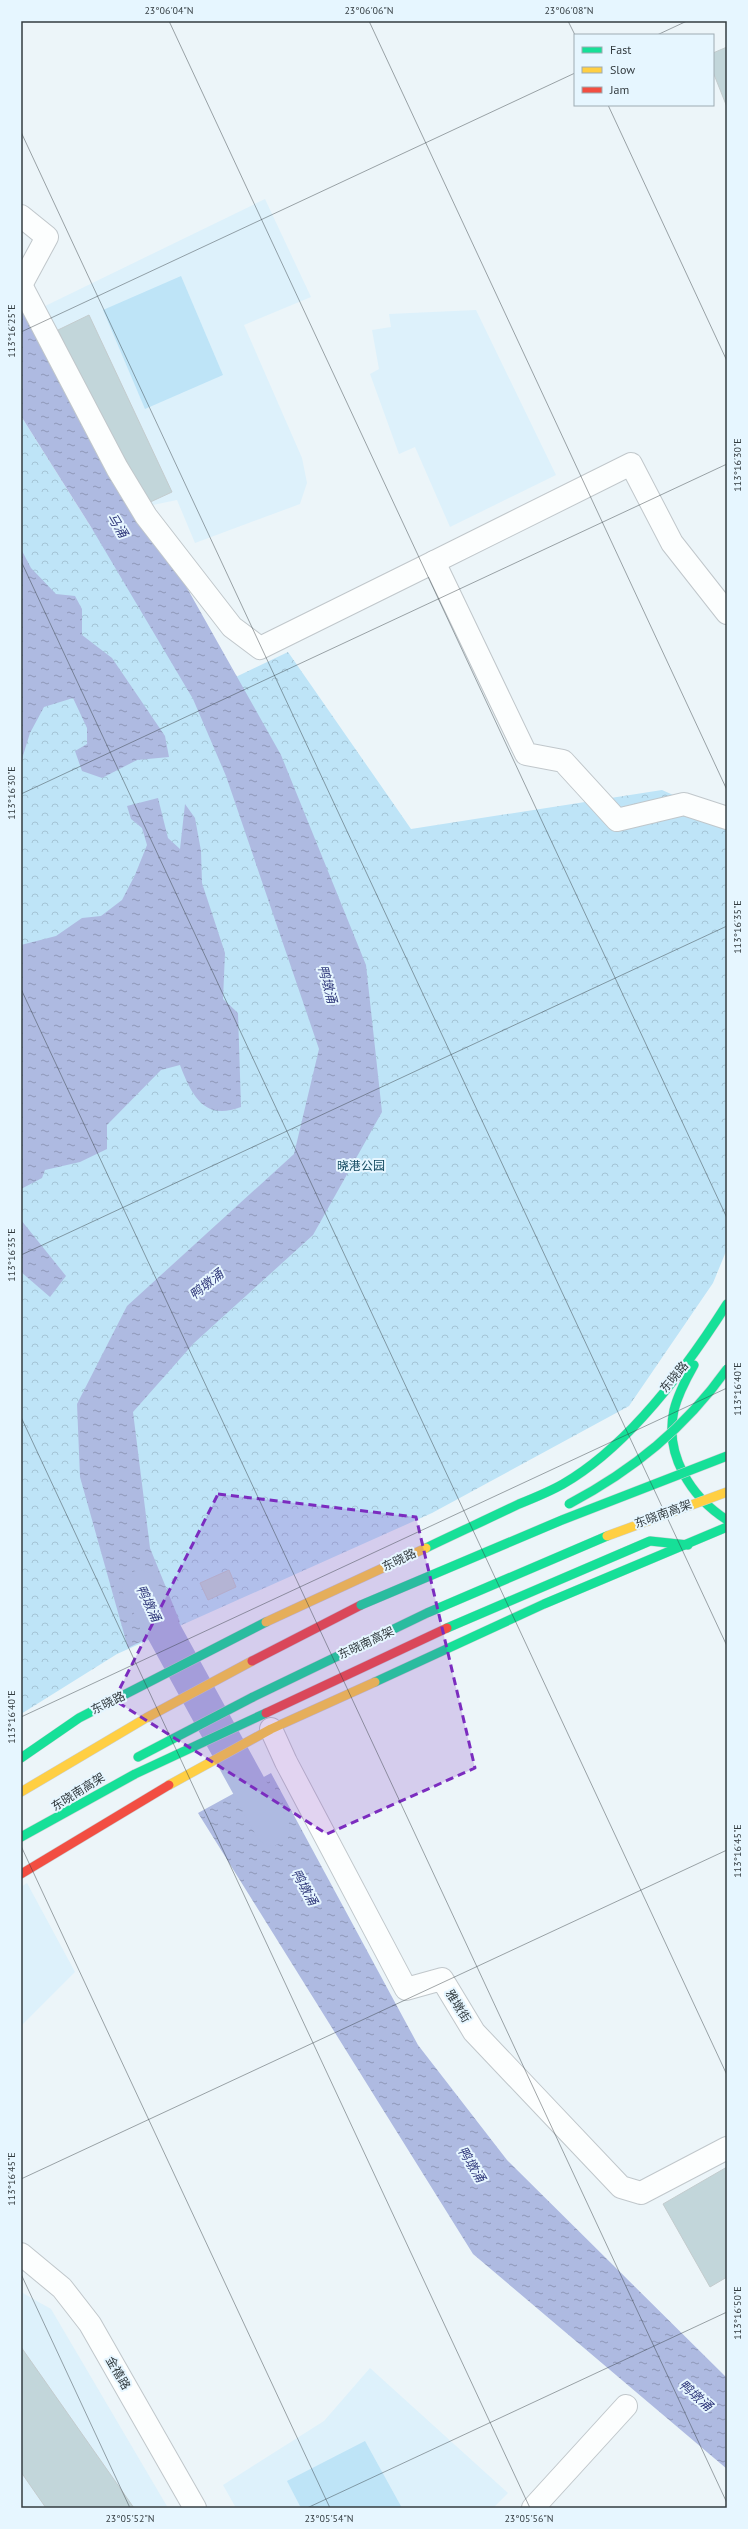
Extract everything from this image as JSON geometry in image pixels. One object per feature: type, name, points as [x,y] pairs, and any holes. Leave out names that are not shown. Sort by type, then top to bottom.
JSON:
[{"type":"main road","name":"东晓路","points":[[21,1758],[79,1718],[219,1645],[563,1484],[591,1465],[612,1446],[706,1338],[727,1304]]},
{"type":"main road","points":[[706,1338],[688,1377],[673,1416],[675,1450],[688,1483],[705,1507],[727,1520]]},
{"type":"main road","points":[[559,1509],[615,1479],[660,1447],[701,1405],[727,1369]]},
{"type":"main road","points":[[21,1792],[83,1753],[154,1712],[232,1670],[361,1605],[408,1584],[727,1456]]},
{"type":"main road","name":"东晓南高架","points":[[131,1761],[260,1694],[398,1628],[607,1536],[727,1492]]},
{"type":"main road","points":[[408,1584],[534,1521]]},
{"type":"main road","points":[[21,1874],[89,1830],[169,1783],[265,1733],[544,1604],[688,1545],[727,1527]]},
{"type":"main road","points":[[21,1837],[136,1774],[438,1632],[650,1541],[688,1545]]},
{"type":"main road","name":"东晓南高架","points":[[21,1829],[54,1807]]},
{"type":"street","points":[[21,216],[47,237],[21,285],[117,468],[146,516],[232,627],[260,648],[631,464],[672,543],[727,613]]},
{"type":"street","points":[[434,562],[526,754],[563,762],[617,820],[684,804],[727,818]]},
{"type":"street","name":"雅墩街","points":[[265,1733],[286,1762],[406,1989],[442,1979],[474,2032],[621,2187],[641,2193],[727,2148]]},
{"type":"street","name":"金禧路","points":[[21,2254],[62,2288],[90,2324],[195,2508]]},
{"type":"street","points":[[533,2508],[626,2406]]},
{"type":"highlighted area","points":[[218,1494],[416,1517],[475,1768],[327,1834],[114,1700]]},
{"type":"shaded area","points":[[265,199],[311,297],[244,325],[302,458],[307,483],[300,504],[195,543],[177,500],[148,506],[39,309]]},
{"type":"shaded area","points":[[476,310],[556,475],[450,527],[415,447],[399,454],[370,374],[379,369],[372,330],[391,327],[389,314]]},
{"type":"shaded area","points":[[27,1883],[75,1972],[21,2026],[21,1887]]},
{"type":"shaded area","points":[[21,2292],[51,2309],[168,2508],[21,2508]]},
{"type":"shaded area","points":[[370,2368],[508,2493],[493,2508],[236,2508],[223,2485],[324,2421]]},
{"type":"green space","points":[[181,276],[223,375],[145,409],[103,310]]},
{"type":"green space","name":"晓港公园","points":[[21,416],[91,527],[215,687],[288,652],[411,829],[662,790],[727,819],[727,1249],[713,1283],[629,1406],[432,1513],[117,1654],[21,1714]]},
{"type":"green space","points":[[365,2441],[402,2508],[301,2508],[287,2481]]},
{"type":"water","name":"马涌","points":[[21,293],[281,755],[366,965],[382,1112],[313,1235],[194,1343],[133,1412],[150,1548],[180,1622],[128,1648],[80,1477],[77,1404],[127,1306],[294,1154],[319,1049],[226,776],[193,699],[91,527],[21,416]]},
{"type":"water","points":[[21,549],[31,568],[56,594],[75,596],[82,609],[82,635],[112,658],[165,736],[169,757],[137,760],[102,778],[82,771],[75,751],[87,744],[87,728],[73,698],[44,707],[30,733],[21,762]]},
{"type":"water","points":[[158,798],[168,838],[180,849],[185,804],[195,818],[201,851],[202,883],[225,953],[223,999],[238,1013],[241,1107],[218,1111],[209,1108],[201,1103],[195,1096],[189,1087],[180,1065],[161,1070],[107,1125],[107,1149],[80,1162],[45,1170],[42,1178],[21,1189],[21,945],[56,936],[82,918],[101,916],[122,900],[135,875],[147,845],[142,828],[131,819],[127,806]]},
{"type":"water","points":[[21,1220],[66,1276],[50,1297],[21,1272]]},
{"type":"water","points":[[271,1773],[418,2045],[507,2160],[727,2378],[727,2469],[473,2254],[198,1813]]},
{"type":"building","points":[[727,47],[727,107],[714,74],[714,53]]},
{"type":"building","points":[[89,315],[172,492],[146,504],[125,458],[119,461],[58,330]]},
{"type":"building","points":[[229,1570],[236,1587],[208,1600],[200,1583]]},
{"type":"building","points":[[727,2167],[727,2277],[710,2287],[663,2204]]},
{"type":"building","points":[[21,2347],[134,2508],[46,2508],[21,2472]]},
{"type":"waterway","name":"鸭墩涌","points":[[140,1588],[272,1828]]},
{"type":"traffic: fast","points":[[426,1548],[552,1490],[587,1468],[611,1449],[655,1403],[675,1379],[727,1304]]},
{"type":"traffic: fast","points":[[694,1365],[680,1392],[674,1410],[672,1427],[673,1443],[677,1459],[683,1473],[692,1487],[714,1511],[727,1520]]},
{"type":"traffic: fast","points":[[569,1504],[615,1477],[656,1446],[694,1410],[727,1369]]},
{"type":"traffic: fast","points":[[361,1605],[562,1520],[727,1456]]},
{"type":"traffic: fast","points":[[375,1682],[544,1604],[727,1527]]},
{"type":"traffic: fast","points":[[253,1697],[427,1613],[607,1536]]},
{"type":"traffic: fast","points":[[447,1628],[650,1541],[688,1545]]},
{"type":"traffic: fast","points":[[21,1758],[79,1718],[266,1622]]},
{"type":"traffic: fast","points":[[138,1757],[253,1697]]},
{"type":"traffic: fast","points":[[21,1837],[135,1774],[266,1713]]},
{"type":"traffic: slow","points":[[607,1536],[727,1492]]},
{"type":"traffic: slow","points":[[266,1622],[426,1548]]},
{"type":"traffic: slow","points":[[21,1792],[146,1718],[252,1661]]},
{"type":"traffic: slow","points":[[169,1785],[271,1729],[375,1682]]},
{"type":"traffic: jam","points":[[252,1661],[361,1605]]},
{"type":"traffic: jam","points":[[266,1713],[447,1628]]},
{"type":"traffic: jam","points":[[21,1874],[169,1785]]}]
